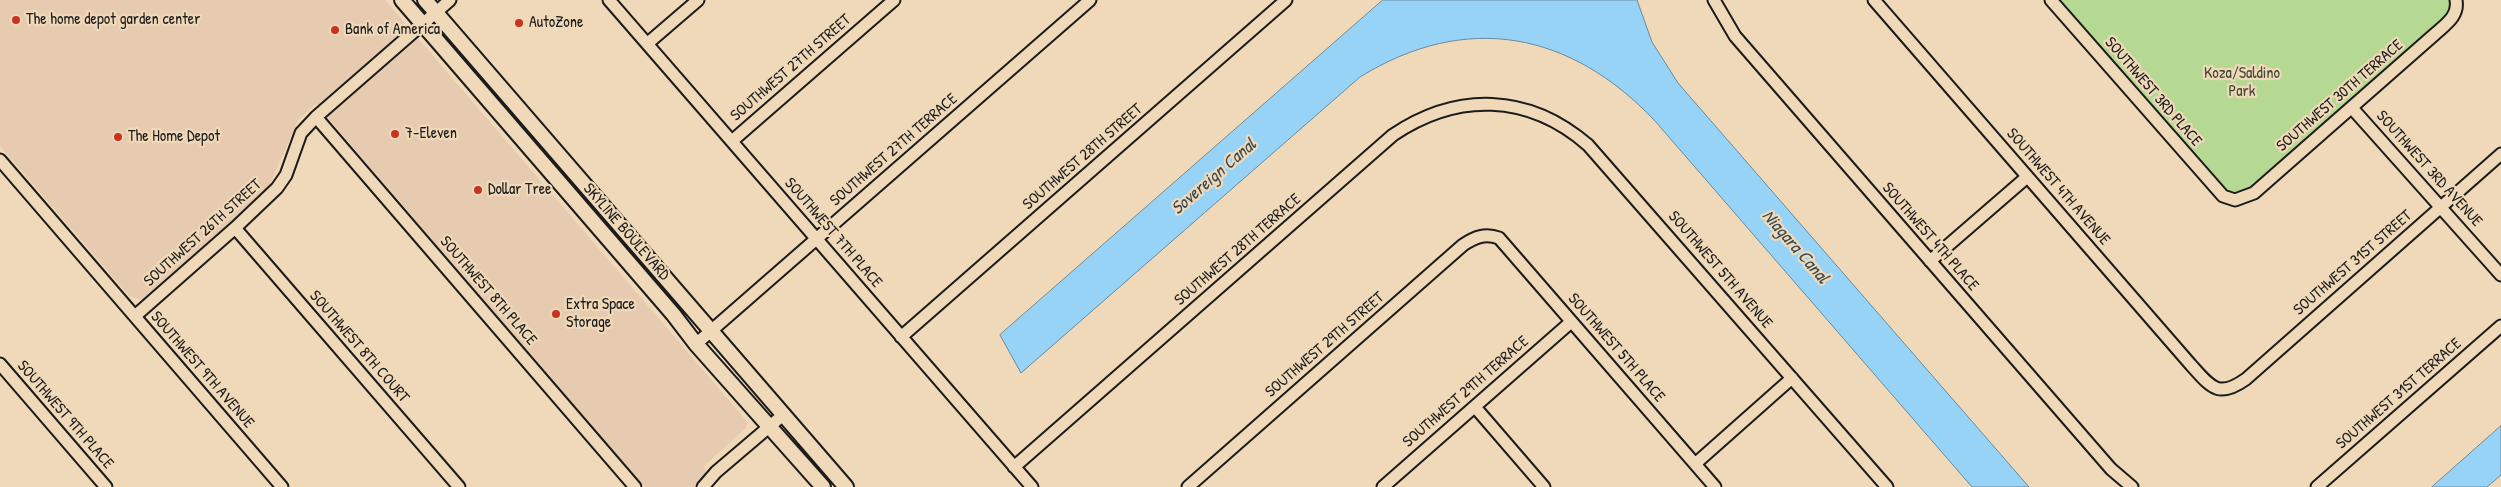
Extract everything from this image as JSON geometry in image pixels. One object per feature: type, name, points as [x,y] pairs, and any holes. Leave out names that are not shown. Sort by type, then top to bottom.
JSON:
[{"type":"street","name":"SKYLINE BOULEVARD","points":[[402,0],[655,293],[696,344],[823,487]]},
{"type":"street","name":"SKYLINE BOULEVARD","points":[[425,0],[846,487]]},
{"type":"street","name":"SOUTHWEST 26TH STREET","points":[[135,316],[235,228],[277,188],[286,175],[301,133],[316,117],[450,0]]},
{"type":"street","name":"SOUTHWEST 7TH PLACE","points":[[609,0],[1032,487]]},
{"type":"street","points":[[648,44],[698,0]]},
{"type":"street","name":"SOUTHWEST 27TH STREET","points":[[732,141],[894,0]]},
{"type":"street","name":"SOUTHWEST 27TH TERRACE","points":[[696,344],[1090,0]]},
{"type":"street","name":"SOUTHWEST 28TH STREET","points":[[901,337],[1286,0]]},
{"type":"street","name":"SOUTHWEST 4TH PLACE","points":[[1714,0],[1735,36],[2111,469],[2132,487]]},
{"type":"street","name":"SOUTHWEST 4TH AVENUE","points":[[1874,0],[2191,365],[2211,386],[2222,390]]},
{"type":"street","name":"SOUTHWEST 3RD PLACE","points":[[2051,0],[2223,196],[2235,200]]},
{"type":"street","name":"SOUTHWEST 30TH TERRACE","points":[[2235,200],[2254,193],[2352,108],[2448,22],[2454,16],[2457,3]]},
{"type":"street","name":"SOUTHWEST 28TH TERRACE","points":[[1014,467],[1393,135],[1415,122],[1444,110],[1476,104],[1505,105]]},
{"type":"street","name":"SOUTHWEST 5TH AVENUE","points":[[1505,105],[1529,110],[1550,119],[1568,129],[1588,145],[1887,487]]},
{"type":"street","name":"SOUTHWEST 3RD AVENUE","points":[[2352,108],[2501,274]]},
{"type":"street","name":"SOUTHWEST 8TH PLACE","points":[[316,117],[635,487]]},
{"type":"street","name":"SOUTHWEST 31ST STREET","points":[[2222,390],[2234,388],[2246,378],[2501,154]]},
{"type":"street","name":"SOUTHWEST 9TH AVENUE","points":[[0,160],[282,487]]},
{"type":"street","points":[[1930,261],[2027,177]]},
{"type":"street","name":"SOUTHWEST 8TH COURT","points":[[235,228],[459,487]]},
{"type":"street","name":"SOUTHWEST 5TH PLACE","points":[[1488,234],[1499,238],[1715,487]]},
{"type":"street","name":"SOUTHWEST 29TH STREET","points":[[1188,487],[1463,245],[1473,238],[1488,234]]},
{"type":"street","name":"SOUTHWEST 29TH TERRACE","points":[[1383,487],[1571,322]]},
{"type":"street","name":"SOUTHWEST 31ST TERRACE","points":[[2317,487],[2501,326]]},
{"type":"street","name":"SOUTHWEST 9TH PLACE","points":[[0,364],[106,487]]},
{"type":"street","points":[[1695,464],[1792,378]]},
{"type":"street","points":[[1475,407],[1544,487]]},
{"type":"street","points":[[703,487],[716,472],[783,415]]},
{"type":"shaded area","points":[[0,0],[385,0],[740,413],[747,422],[746,428],[704,466],[706,474],[695,487],[645,487],[316,104],[298,120],[264,198],[148,298],[142,300],[129,296],[0,146]]},
{"type":"green space","name":"Koza/Saldino Park","points":[[2060,0],[2452,0],[2458,6],[2235,200]]},
{"type":"water","points":[[1383,0],[1637,0],[1652,42],[1678,83],[2029,487],[1972,487],[1655,121],[1623,91],[1589,67],[1553,51],[1516,41],[1478,38],[1439,44],[1400,56],[1360,77],[1021,373],[1000,335]]},
{"type":"water","points":[[2501,426],[2501,475],[2487,487],[2432,487]]},
{"type":"place","name":"The home depot garden center","points":[[16,20]]},
{"type":"place","name":"AutoZone","points":[[519,23]]},
{"type":"place","name":"Bank of America","points":[[335,30]]},
{"type":"place","name":"7-Eleven","points":[[395,134]]},
{"type":"place","name":"The Home Depot","points":[[118,137]]},
{"type":"place","name":"Dollar Tree","points":[[478,190]]},
{"type":"place","name":"Extra Space Storage","points":[[556,314]]},
{"type":"water label","name":"Sovereign Canal","points":[[1214,177]]},
{"type":"water label","name":"Niagara Canal","points":[[1795,247]]}]
